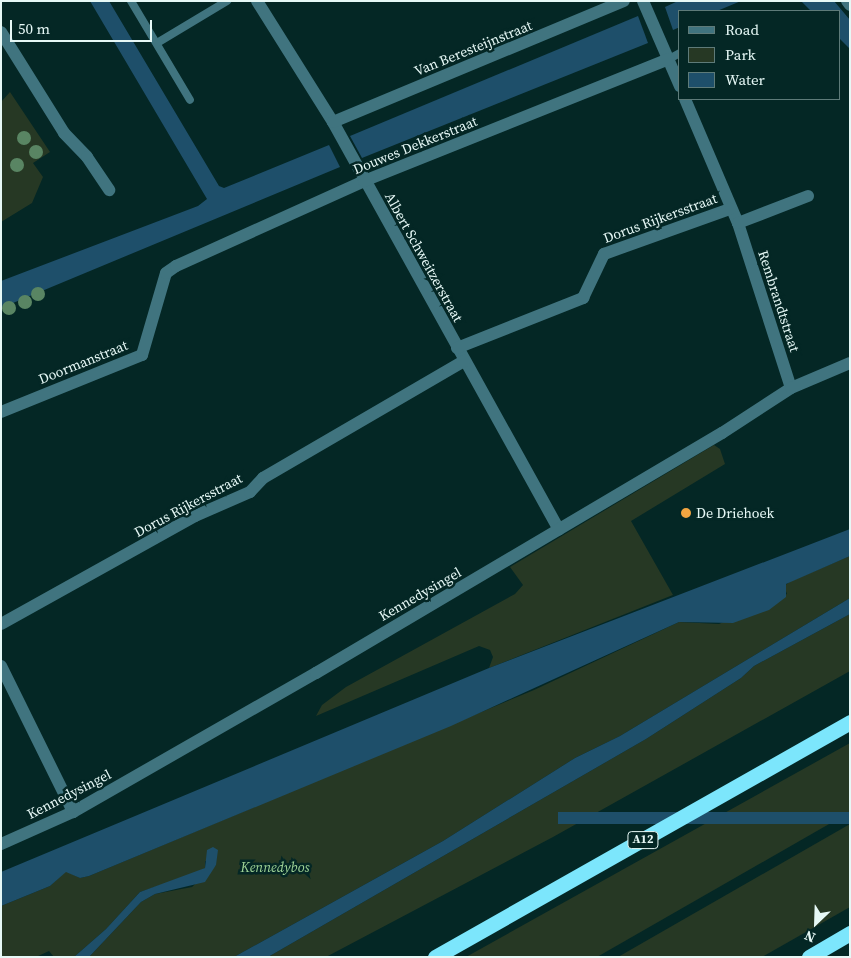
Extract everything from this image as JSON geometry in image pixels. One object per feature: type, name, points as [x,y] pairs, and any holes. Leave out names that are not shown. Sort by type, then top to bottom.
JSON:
[{"type":"highway","name":"A12","points":[[435,957],[850,722]]},
{"type":"highway","points":[[809,957],[850,933]]},
{"type":"street","name":"Van Beresteijnstraat","points":[[333,122],[624,1]]},
{"type":"street","points":[[643,1],[674,56],[678,76]]},
{"type":"street","points":[[846,1],[850,5]]},
{"type":"street","name":"Albert Schweitzerstraat","points":[[263,3],[333,122],[464,362],[559,530]]},
{"type":"street","points":[[1,32],[64,133],[87,157],[109,190]]},
{"type":"street","name":"Douwes Dekkerstraat","points":[[176,266],[364,181],[674,56]]},
{"type":"street","name":"Rembrandtstraat","points":[[685,100],[730,209],[738,224],[791,388]]},
{"type":"street","points":[[738,224],[808,196]]},
{"type":"street","name":"Dorus Rijkersstraat","points":[[457,348],[583,298],[604,254],[730,209]]},
{"type":"street","name":"Doormanstraat","points":[[1,412],[142,355],[166,273],[176,266]]},
{"type":"street","name":"Dorus Rijkersstraat","points":[[1,624],[195,516],[250,492],[263,478],[464,362]]},
{"type":"street","name":"Kennedysingel","points":[[1,844],[73,812],[559,530],[791,388],[850,363]]},
{"type":"street","points":[[1,666],[73,812]]},
{"type":"lane","points":[[131,1],[190,100]]},
{"type":"lane","points":[[157,43],[228,1]]},
{"type":"green space","points":[[10,92],[50,152],[33,163],[43,177],[32,203],[1,222],[1,102]]},
{"type":"green space","points":[[714,445],[720,449],[725,464],[631,521],[673,595],[489,668],[493,657],[490,650],[479,646],[316,716],[322,705],[346,687],[515,594],[523,585],[510,567]]},
{"type":"green space","name":"Kennedybos","points":[[850,556],[850,598],[620,736],[575,758],[443,841],[234,957],[89,957],[141,902],[155,894],[192,887],[216,865],[205,861],[205,868],[196,873],[140,892],[106,929],[74,957],[54,957],[49,951],[36,957],[1,957],[1,906],[50,886],[66,871],[80,878],[89,876],[534,690],[679,622],[719,624],[787,594],[784,586],[791,581]]},
{"type":"green space","points":[[850,614],[850,671],[553,837],[326,957],[268,957],[646,739],[741,678],[754,666]]},
{"type":"green space","points":[[850,743],[850,812],[597,957],[466,957]]},
{"type":"green space","points":[[850,824],[850,907],[762,957],[618,957]]},
{"type":"water","points":[[90,1],[109,1],[219,186],[224,188],[329,145],[340,167],[1,308],[1,281],[198,206],[207,199]]},
{"type":"water","points":[[678,1],[741,1],[719,10],[678,10],[678,28],[673,30],[665,7]]},
{"type":"water","points":[[801,1],[834,1],[850,20],[850,49],[841,40],[841,10],[810,10]]},
{"type":"water","points":[[638,16],[648,43],[362,158],[350,136]]},
{"type":"water","points":[[850,529],[850,556],[786,584],[786,597],[769,610],[733,623],[679,622],[451,726],[89,876],[80,878],[66,872],[50,886],[1,906],[1,872],[489,668]]},
{"type":"water","points":[[850,598],[850,614],[754,666],[741,678],[646,739],[268,957],[234,957],[443,841],[575,758],[620,736]]},
{"type":"water","points":[[558,812],[850,812],[850,824],[558,824]]},
{"type":"water","points":[[213,847],[218,850],[216,865],[205,882],[155,894],[141,902],[89,957],[74,957],[106,929],[140,892],[205,868],[207,850]]},
{"type":"place","name":"De Driehoek","points":[[686,513]]}]
